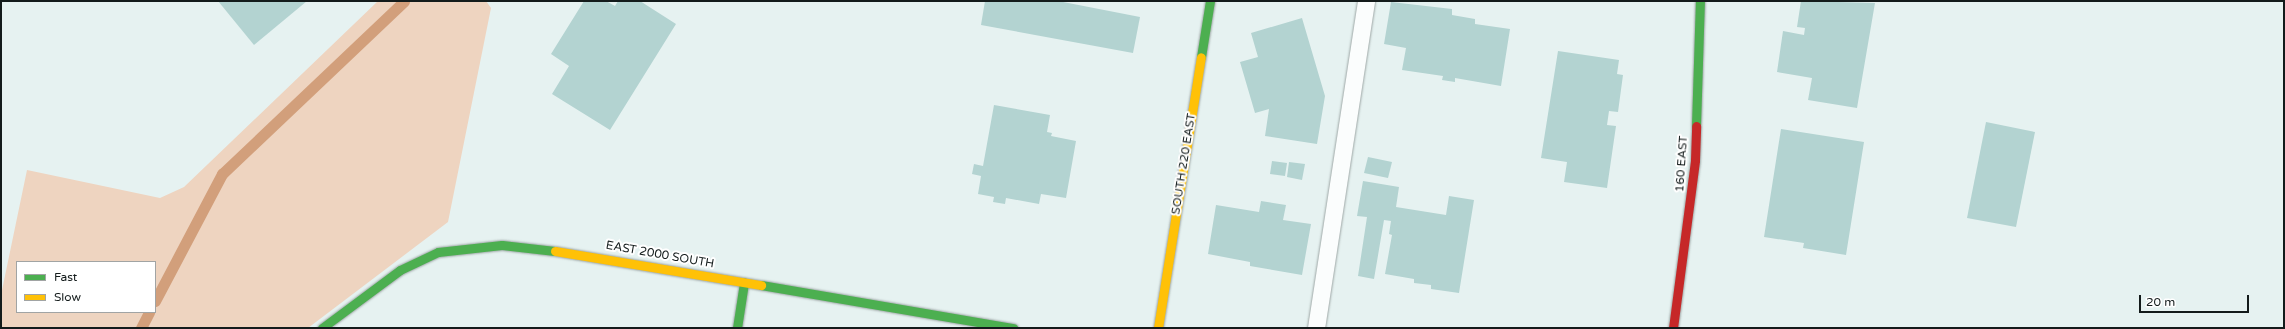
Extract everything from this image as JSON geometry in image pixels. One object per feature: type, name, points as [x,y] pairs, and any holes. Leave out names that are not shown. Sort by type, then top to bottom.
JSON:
[{"type":"street","name":"SOUTH 220 EAST","points":[[1158,328],[1210,1]]},
{"type":"street","name":"160 EAST","points":[[1673,328],[1695,160],[1700,1]]},
{"type":"street","name":"EAST 2000 SOUTH","points":[[322,328],[353,302],[412,264],[438,252],[502,245],[590,255],[744,283],[1013,328]]},
{"type":"street","points":[[737,328],[744,283]]},
{"type":"lane","points":[[1316,328],[1366,1]]},
{"type":"shaded area","points":[[378,1],[486,1],[491,8],[448,222],[308,328],[1,328],[1,295],[27,170],[160,198],[184,187]]},
{"type":"building","points":[[218,1],[307,1],[254,45]]},
{"type":"building","points":[[584,1],[606,1],[615,6],[618,1],[640,1],[676,24],[610,130],[552,94],[569,66],[551,54]]},
{"type":"building","points":[[985,1],[1058,1],[1140,17],[1133,53],[981,25]]},
{"type":"building","points":[[1801,1],[1875,3],[1857,108],[1808,100],[1812,78],[1777,72],[1783,31],[1804,35],[1805,28],[1797,27]]},
{"type":"building","points":[[1391,2],[1452,9],[1452,15],[1475,19],[1475,24],[1510,29],[1501,86],[1455,78],[1455,82],[1442,80],[1443,76],[1402,70],[1406,48],[1384,44]]},
{"type":"building","points":[[1302,18],[1325,96],[1317,144],[1265,136],[1269,109],[1255,113],[1240,62],[1258,57],[1251,33]]},
{"type":"building","points":[[1558,51],[1619,60],[1617,74],[1623,75],[1618,112],[1609,111],[1607,125],[1616,126],[1607,188],[1564,182],[1567,162],[1541,158]]},
{"type":"building","points":[[994,105],[1050,115],[1047,132],[1052,133],[1051,136],[1076,141],[1066,198],[1041,194],[1039,204],[1006,198],[1005,204],[993,202],[994,197],[978,194],[981,176],[972,174],[974,164],[983,166]]},
{"type":"building","points":[[1986,122],[2035,132],[2016,227],[1967,218]]},
{"type":"building","points":[[1781,129],[1864,142],[1846,255],[1803,248],[1804,243],[1764,237]]},
{"type":"building","points":[[1368,157],[1392,162],[1388,178],[1364,173]]},
{"type":"building","points":[[1272,161],[1287,163],[1285,176],[1270,174]]},
{"type":"building","points":[[1289,162],[1305,164],[1302,180],[1287,177]]},
{"type":"building","points":[[1363,181],[1399,187],[1396,207],[1446,215],[1449,196],[1474,200],[1459,293],[1431,289],[1431,285],[1414,283],[1414,279],[1385,274],[1392,235],[1389,234],[1391,221],[1384,220],[1374,279],[1358,276],[1367,217],[1357,216]]},
{"type":"building","points":[[1261,201],[1286,205],[1283,220],[1311,224],[1302,275],[1250,266],[1250,262],[1208,254],[1216,205],[1259,212]]},
{"type":"waterway","points":[[156,299],[222,174],[404,1]]},
{"type":"waterway","points":[[141,328],[148,313]]},
{"type":"traffic: fast","points":[[1201,57],[1210,1]]},
{"type":"traffic: fast","points":[[1696,126],[1700,1]]},
{"type":"traffic: fast","points":[[322,328],[400,270],[438,252],[502,245],[555,251]]},
{"type":"traffic: fast","points":[[737,328],[744,283]]},
{"type":"traffic: fast","points":[[761,285],[1013,328]]},
{"type":"traffic: slow","points":[[1158,328],[1201,57]]},
{"type":"traffic: slow","points":[[555,251],[761,285]]},
{"type":"traffic: jam","points":[[1673,328],[1695,160],[1696,126]]}]
